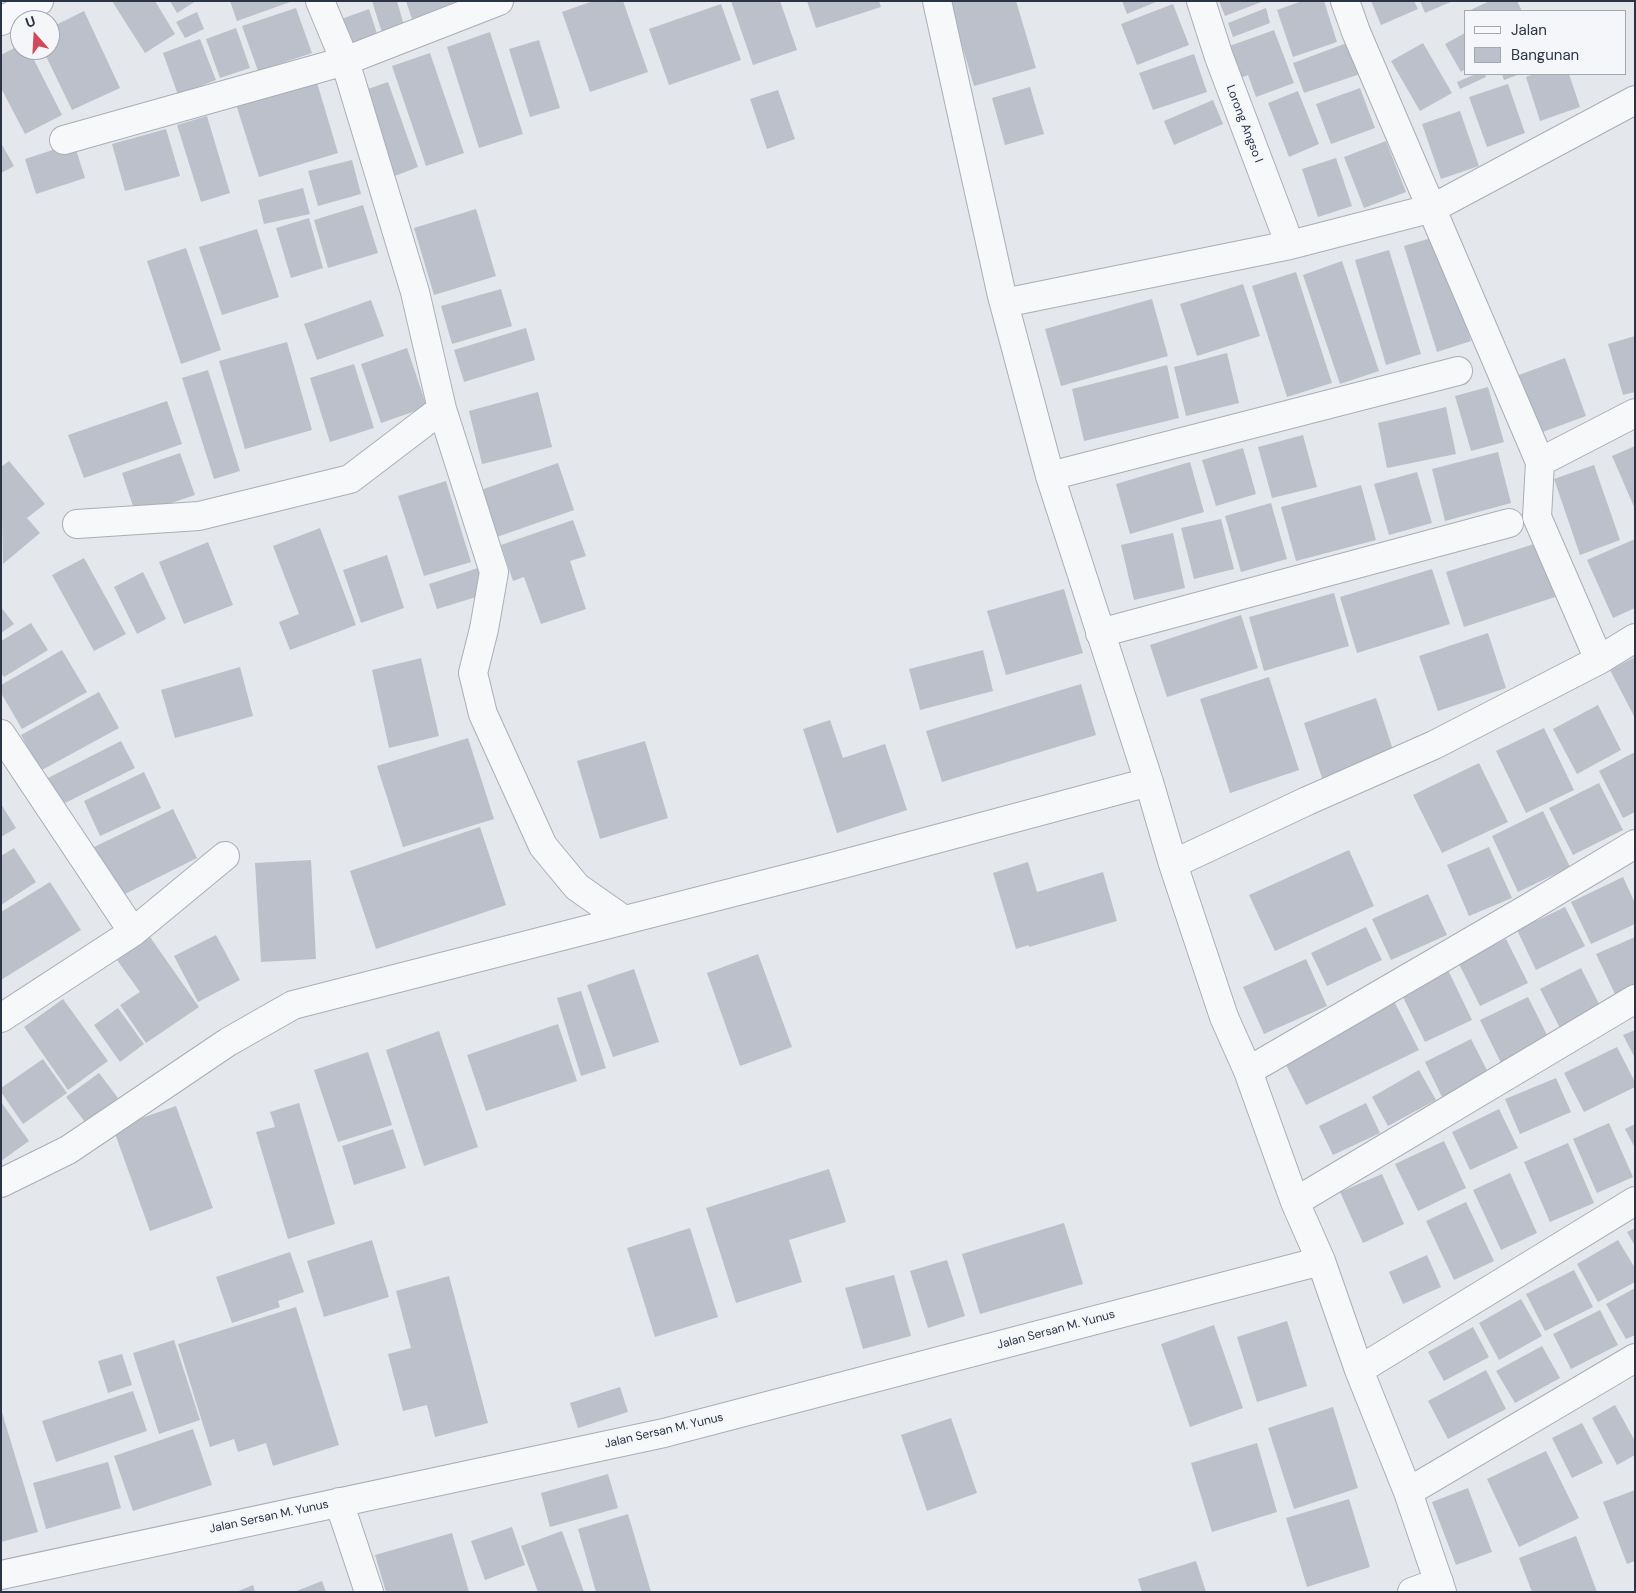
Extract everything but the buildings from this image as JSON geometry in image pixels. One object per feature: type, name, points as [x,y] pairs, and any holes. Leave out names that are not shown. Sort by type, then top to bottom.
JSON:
[{"type":"street","points":[[1,21],[39,1]]},
{"type":"street","points":[[320,1],[346,61],[415,292],[442,409],[494,572],[484,629],[473,673],[483,714],[542,846],[577,886],[624,920]]},
{"type":"street","points":[[64,140],[346,61],[499,1]]},
{"type":"street","points":[[937,1],[1004,303],[1050,476],[1149,782],[1173,864],[1224,1018],[1248,1071],[1294,1202],[1321,1261],[1359,1370],[1408,1492],[1441,1587],[1412,1592]]},
{"type":"street","name":"Lorong Angso I","points":[[1201,1],[1219,58],[1290,245]]},
{"type":"street","points":[[1345,1],[1356,32],[1433,208],[1540,462],[1536,517],[1599,660]]},
{"type":"street","points":[[1004,303],[1290,245],[1433,208],[1635,100]]},
{"type":"street","points":[[1050,476],[1458,371]]},
{"type":"street","points":[[77,524],[199,516],[350,479],[442,409]]},
{"type":"street","points":[[1540,462],[1635,413]]},
{"type":"street","points":[[1100,633],[1509,523]]},
{"type":"street","points":[[1173,864],[1307,801],[1434,745],[1599,660],[1635,638]]},
{"type":"street","points":[[1,734],[133,932]]},
{"type":"street","points":[[1,1183],[68,1150],[228,1042],[293,1005],[832,867],[1149,782]]},
{"type":"street","points":[[1248,1071],[1635,844]]},
{"type":"street","points":[[1,1018],[133,932],[225,856]]},
{"type":"street","points":[[1294,1202],[1635,999]]},
{"type":"street","points":[[1359,1370],[1635,1201]]},
{"type":"street","name":"Jalan Sersan M. Yunus","points":[[8,1580],[338,1502],[664,1433],[1321,1261]]},
{"type":"street","points":[[1408,1492],[1635,1358]]},
{"type":"street","points":[[338,1502],[369,1592]]}]
